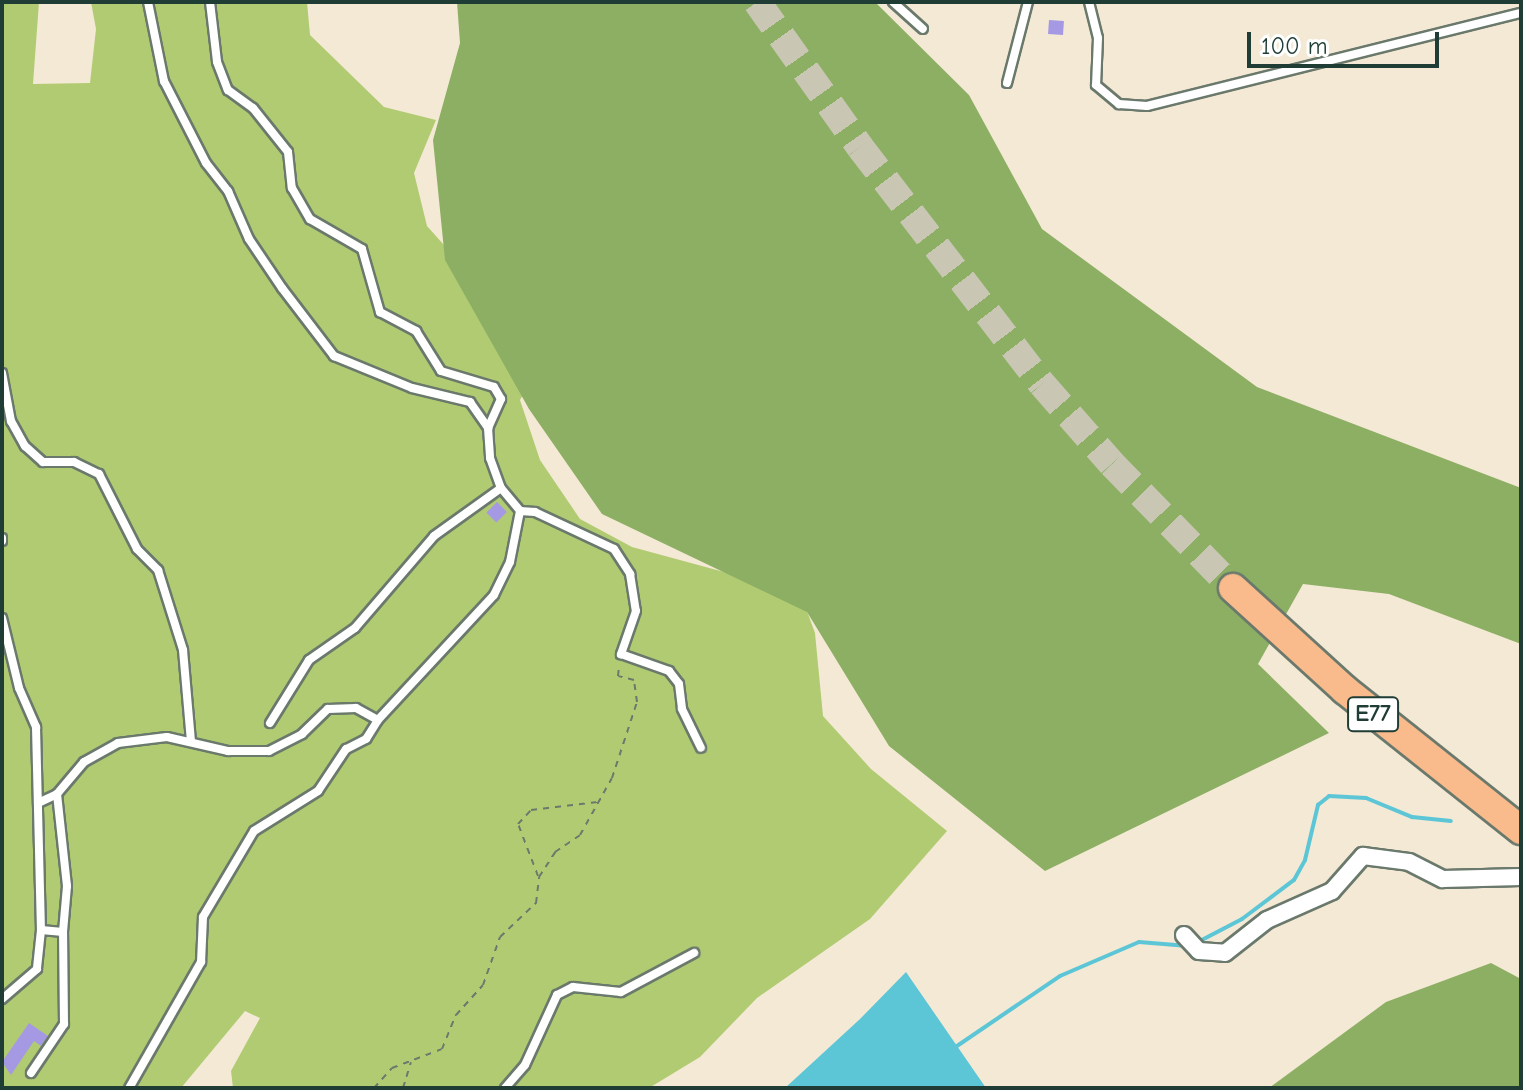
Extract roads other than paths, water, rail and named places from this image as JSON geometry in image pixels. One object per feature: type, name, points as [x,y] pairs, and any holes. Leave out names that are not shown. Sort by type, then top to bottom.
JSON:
[{"type":"highway","name":"E77","points":[[1521,816],[1377,703],[1237,584],[1357,700],[1521,830]]},
{"type":"street","points":[[1184,935],[1199,951],[1225,953],[1267,920],[1332,891],[1363,856],[1409,862],[1443,879],[1521,877]]},
{"type":"lane","points":[[148,2],[164,81],[186,126],[228,191],[249,239],[334,356],[412,388],[458,396],[470,402],[488,428]]},
{"type":"lane","points":[[210,2],[217,62],[228,90],[253,108],[288,152],[292,188],[310,219],[362,249],[380,312],[416,331],[441,371],[494,387],[501,399],[488,428],[490,458],[501,488],[520,511],[535,512],[614,549],[630,574],[636,611],[621,654],[669,671],[679,684],[682,709],[701,748]]},
{"type":"lane","points":[[893,2],[923,29]]},
{"type":"lane","points":[[1007,83],[1028,2]]},
{"type":"lane","points":[[1089,2],[1098,38],[1096,85],[1119,104],[1147,106],[1521,13]]},
{"type":"lane","points":[[2,373],[11,421],[25,446],[43,462],[74,462],[99,474],[137,549],[158,570],[183,650],[191,741]]},
{"type":"lane","points":[[270,723],[309,660],[355,628],[434,536],[501,488]]},
{"type":"lane","points":[[129,1088],[201,962],[203,917],[254,831],[318,791],[346,749],[366,739],[378,720],[494,595],[510,562],[520,511]]},
{"type":"lane","points":[[2,618],[19,688],[36,727],[41,930],[37,969],[2,999]]},
{"type":"lane","points":[[38,803],[57,794],[84,762],[118,743],[167,737],[228,751],[269,751],[302,734],[328,709],[356,708],[378,720]]},
{"type":"lane","points":[[31,1073],[64,1024],[63,932],[67,886],[57,794]]},
{"type":"lane","points":[[41,930],[63,932]]},
{"type":"lane","points":[[505,1088],[525,1065],[557,995],[573,987],[621,992],[694,953]]},
{"type":"water","points":[[906,972],[986,1088],[785,1088],[860,1019]]},
{"type":"waterway","points":[[1196,943],[1242,919],[1294,880],[1305,860],[1318,805],[1329,796],[1366,798],[1412,817],[1451,821]]},
{"type":"waterway","points":[[954,1048],[1060,976],[1139,942],[1188,946]]},
{"type":"tunnel","points":[[757,2],[860,147],[1042,384],[1112,464],[1233,588]]}]
